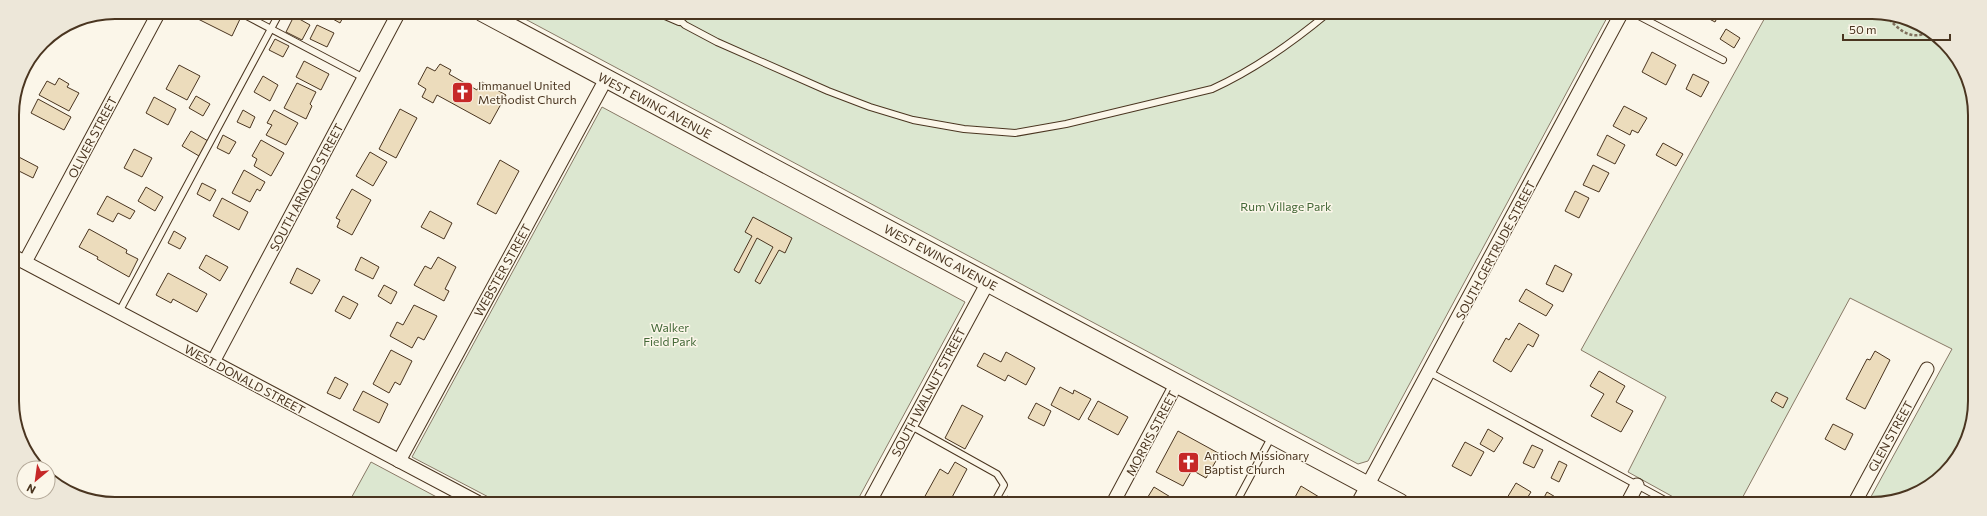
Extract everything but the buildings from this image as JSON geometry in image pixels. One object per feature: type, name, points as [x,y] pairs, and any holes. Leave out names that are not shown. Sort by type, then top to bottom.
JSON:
[{"type":"street","name":"OLIVER STREET","points":[[25,262],[155,19]]},
{"type":"street","name":"SOUTH ARNOLD STREET","points":[[213,362],[395,19]]},
{"type":"street","name":"WEST EWING AVENUE","points":[[495,19],[1389,497]]},
{"type":"street","name":"SOUTH GERTRUDE STREET","points":[[1362,497],[1618,19]]},
{"type":"street","name":"WEBSTER STREET","points":[[399,461],[606,79]]},
{"type":"street","name":"WEST DONALD STREET","points":[[19,259],[467,497]]},
{"type":"street","name":"SOUTH WALNUT STREET","points":[[872,497],[988,282]]},
{"type":"street","name":"GLEN STREET","points":[[1858,497],[1928,369]]},
{"type":"street","name":"MORRIS STREET","points":[[1116,497],[1177,383]]},
{"type":"street","points":[[1631,497],[1637,485]]},
{"type":"lane","points":[[252,19],[364,78]]},
{"type":"lane","points":[[119,312],[276,19]]},
{"type":"lane","points":[[672,19],[756,60],[870,106],[913,120],[964,128],[1014,133],[1066,124],[1212,89],[1230,81],[1274,54],[1320,19]]},
{"type":"lane","points":[[679,19],[686,25]]},
{"type":"lane","points":[[1644,19],[1723,60]]},
{"type":"lane","points":[[1429,372],[1587,456],[1659,497]]},
{"type":"lane","points":[[911,426],[997,474],[1004,484],[997,497]]},
{"type":"lane","points":[[1239,497],[1273,435]]},
{"type":"path","points":[[1891,21],[1900,31],[1914,35],[1922,33]]},
{"type":"green space","name":"Rum Village Park","points":[[525,19],[1606,19],[1368,461],[1358,464]]},
{"type":"green space","points":[[1764,19],[1872,19],[1891,21],[1903,24],[1926,35],[1940,47],[1952,61],[1963,84],[1968,108],[1968,408],[1965,426],[1955,449],[1948,460],[1926,481],[1903,492],[1879,497],[1871,497],[1952,349],[1850,298],[1743,497],[1673,497],[1628,472],[1666,397],[1581,350]]},
{"type":"green space","name":"Walker Field Park","points":[[602,107],[965,302],[859,497],[488,497],[412,457]]},
{"type":"green space","points":[[371,462],[437,497],[352,497]]},
{"type":"place","name":"Immanuel United Methodist Church","points":[[463,92]]},
{"type":"place","name":"Antioch Missionary Baptist Church","points":[[1189,462]]}]
